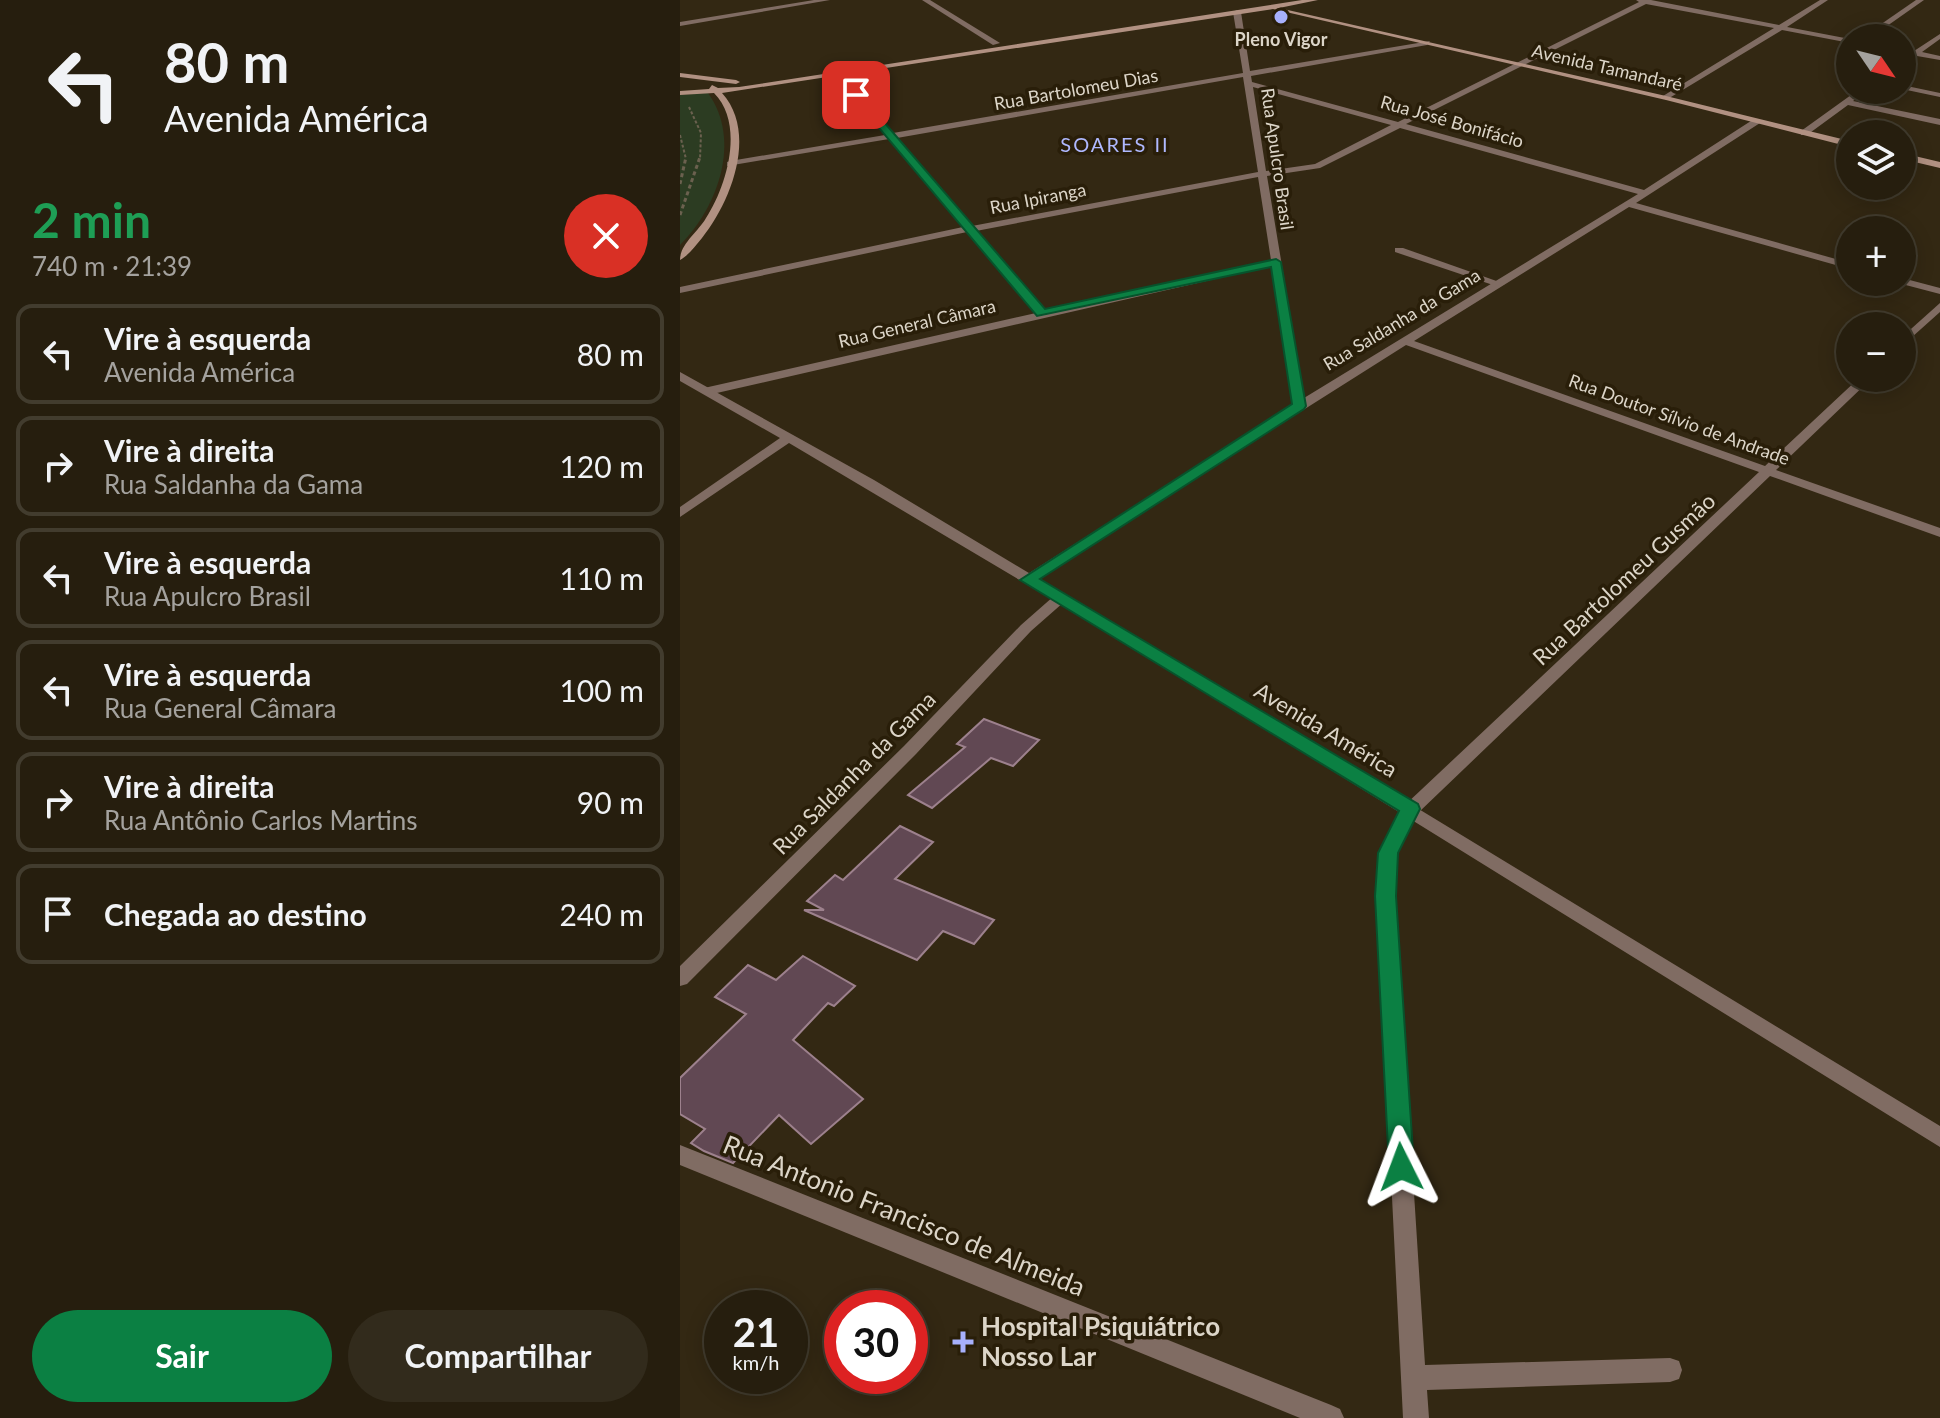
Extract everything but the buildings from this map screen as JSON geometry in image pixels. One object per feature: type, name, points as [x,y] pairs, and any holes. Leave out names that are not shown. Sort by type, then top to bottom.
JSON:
[{"type":"main road","points":[[1286,5],[1315,0]]},
{"type":"main road","points":[[680,75],[735,82],[1251,1],[1271,3]]},
{"type":"main road","points":[[680,93],[718,91],[838,74],[1237,12],[1271,3]]},
{"type":"main road","name":"Avenida Tamandaré","points":[[1271,3],[1356,26]]},
{"type":"main road","name":"Avenida Tamandaré","points":[[1271,3],[1836,141]]},
{"type":"main road","points":[[680,68],[696,76],[724,98],[731,116],[734,143],[728,182],[720,202],[697,239],[680,257]]},
{"type":"main road","points":[[1916,159],[1940,165]]},
{"type":"street","points":[[680,21],[797,0]]},
{"type":"street","points":[[680,21],[827,0]]},
{"type":"street","points":[[925,0],[996,43]]},
{"type":"street","points":[[1666,98],[1825,0]]},
{"type":"street","points":[[1886,24],[1921,0]]},
{"type":"street","points":[[1644,1],[1836,38]]},
{"type":"street","name":"Rua Ipiranga","points":[[680,290],[970,229],[1317,166],[1405,125],[1644,1]]},
{"type":"street","name":"Rua Apulcro Brasil","points":[[1237,12],[1299,406]]},
{"type":"street","points":[[1916,52],[1940,36]]},
{"type":"street","name":"Rua Bartolomeu Dias","points":[[730,164],[1249,80],[1427,43]]},
{"type":"street","points":[[1916,53],[1940,58]]},
{"type":"street","points":[[838,74],[1042,314]]},
{"type":"street","name":"Rua José Bonifácio","points":[[1249,80],[1646,193]]},
{"type":"street","points":[[1916,90],[1940,95]]},
{"type":"street","points":[[1804,133],[1842,104]]},
{"type":"street","points":[[1854,104],[1940,122]]},
{"type":"street","name":"Rua Saldanha da Gama","points":[[1028,580],[1299,406],[1407,342],[1757,121]]},
{"type":"street","points":[[1628,204],[1836,262]]},
{"type":"street","points":[[1399,250],[1500,284]]},
{"type":"street","name":"Rua General Câmara","points":[[708,391],[1276,262]]},
{"type":"street","points":[[1916,285],[1940,291]]},
{"type":"street","points":[[1916,329],[1940,306]]},
{"type":"street","name":"Rua Doutor Sílvio de Andrade","points":[[1407,342],[1940,533]]},
{"type":"street","name":"Avenida América","points":[[680,376],[790,437],[1411,809],[1940,1137]]},
{"type":"street","name":"Rua Bartolomeu Gusmão","points":[[1416,1418],[1386,896],[1388,853],[1411,809],[1771,472],[1852,392]]},
{"type":"street","points":[[680,513],[790,437]]},
{"type":"street","name":"Rua Saldanha da Gama","points":[[680,978],[899,761],[1026,628],[1059,599]]},
{"type":"street","name":"Rua Antonio Francisco de Almeida","points":[[680,1155],[1331,1418]]},
{"type":"street","points":[[1414,1378],[1670,1370]]},
{"type":"path","points":[[680,215],[701,164],[699,129],[695,114],[687,104]]},
{"type":"path","points":[[680,135],[686,149],[686,170],[680,184]]},
{"type":"green space","points":[[708,93],[718,111],[723,131],[721,172],[705,212],[680,245],[680,95]]},
{"type":"place","name":"Pleno Vigor","points":[[1281,17]]},
{"type":"place","name":"Hospital Psiquiátrico Nosso Lar","points":[[963,1342]]},
{"type":"district","name":"SOARES II","points":[[1115,145]]},
{"type":"route","points":[[856,95],[1042,314],[1276,262],[1299,406],[1028,580],[1411,809],[1388,853],[1386,896],[1401,1167]]}]
